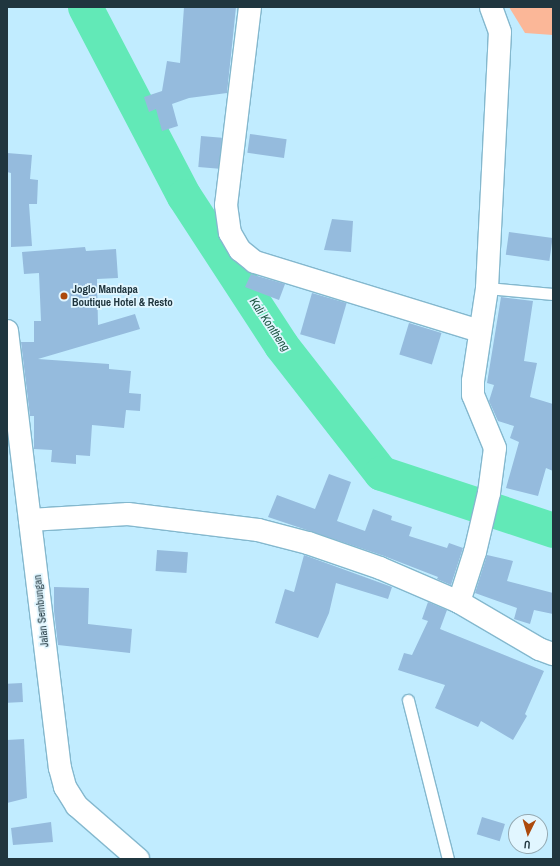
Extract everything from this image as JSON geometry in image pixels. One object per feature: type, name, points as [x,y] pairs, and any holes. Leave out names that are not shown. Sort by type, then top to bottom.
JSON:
[{"type":"street","points":[[250,7],[226,204],[230,233],[240,250],[255,262],[479,331]]},
{"type":"street","points":[[459,602],[475,552],[478,531],[489,493],[495,448],[473,395],[479,331],[487,288],[500,32],[491,7]]},
{"type":"street","name":"Jalan Sembungan","points":[[7,331],[56,749],[66,787],[77,806],[138,859]]},
{"type":"street","points":[[30,520],[128,514],[258,530],[308,543],[366,563],[459,602],[539,649],[553,654]]},
{"type":"lane","points":[[487,288],[553,294]]},
{"type":"lane","points":[[408,700],[448,859]]},
{"type":"shaded area","points":[[509,7],[553,7],[553,35],[525,33]]},
{"type":"building","points":[[184,7],[236,7],[227,93],[189,98],[172,104],[178,126],[162,131],[156,109],[149,112],[144,97],[162,91],[167,61],[180,63]]},
{"type":"building","points":[[250,134],[287,139],[284,158],[247,153]]},
{"type":"building","points":[[201,136],[222,138],[219,169],[198,167]]},
{"type":"building","points":[[7,153],[32,155],[30,179],[38,180],[37,204],[29,204],[32,246],[11,247],[11,173],[7,172]]},
{"type":"building","points":[[332,219],[353,221],[351,252],[324,250]]},
{"type":"building","points":[[509,232],[553,238],[549,261],[506,255]]},
{"type":"building","points":[[85,247],[86,251],[116,249],[118,278],[97,279],[98,325],[135,314],[140,329],[38,359],[109,364],[109,369],[131,371],[129,393],[141,394],[140,411],[126,410],[124,428],[92,425],[90,456],[76,455],[76,464],[51,462],[52,450],[34,449],[34,416],[30,416],[21,342],[34,342],[34,321],[41,321],[39,273],[24,274],[22,252]]},
{"type":"building","points":[[251,274],[285,284],[279,300],[245,287]]},
{"type":"building","points":[[312,293],[347,303],[335,344],[300,334]]},
{"type":"building","points":[[501,297],[533,301],[524,361],[537,363],[530,397],[553,404],[553,471],[546,468],[538,496],[506,488],[519,442],[510,438],[514,426],[498,421],[489,401],[494,385],[487,383]]},
{"type":"building","points":[[409,323],[442,333],[432,364],[399,355]]},
{"type":"building","points":[[329,474],[351,482],[337,521],[365,531],[373,509],[392,516],[391,520],[412,527],[409,536],[447,548],[449,543],[463,548],[451,585],[437,579],[438,577],[384,556],[268,517],[277,495],[315,509]]},
{"type":"building","points":[[157,550],[188,552],[186,573],[156,571]]},
{"type":"building","points":[[304,555],[392,587],[388,599],[336,583],[329,613],[318,638],[275,623],[285,589],[294,592]]},
{"type":"building","points":[[487,555],[513,561],[507,581],[553,593],[553,614],[534,610],[530,624],[514,619],[517,608],[475,593]]},
{"type":"building","points":[[54,587],[89,588],[88,624],[132,629],[130,653],[58,645],[54,611]]},
{"type":"building","points":[[428,602],[447,610],[440,629],[544,671],[525,714],[527,716],[513,740],[481,721],[478,727],[435,708],[445,685],[398,670],[404,653],[412,655],[428,621],[422,619]]},
{"type":"building","points":[[22,683],[23,702],[8,703],[7,684]]},
{"type":"building","points":[[24,739],[27,798],[7,803],[7,740]]},
{"type":"building","points":[[482,817],[505,824],[500,841],[477,834]]},
{"type":"building","points":[[51,822],[53,842],[13,845],[11,828]]},
{"type":"waterway","name":"Kali Kontheng","points":[[85,7],[184,196],[281,345],[381,473],[553,530]]},
{"type":"place","name":"Joglo Mandapa Boutique Hotel & Resto","points":[[64,296]]}]
